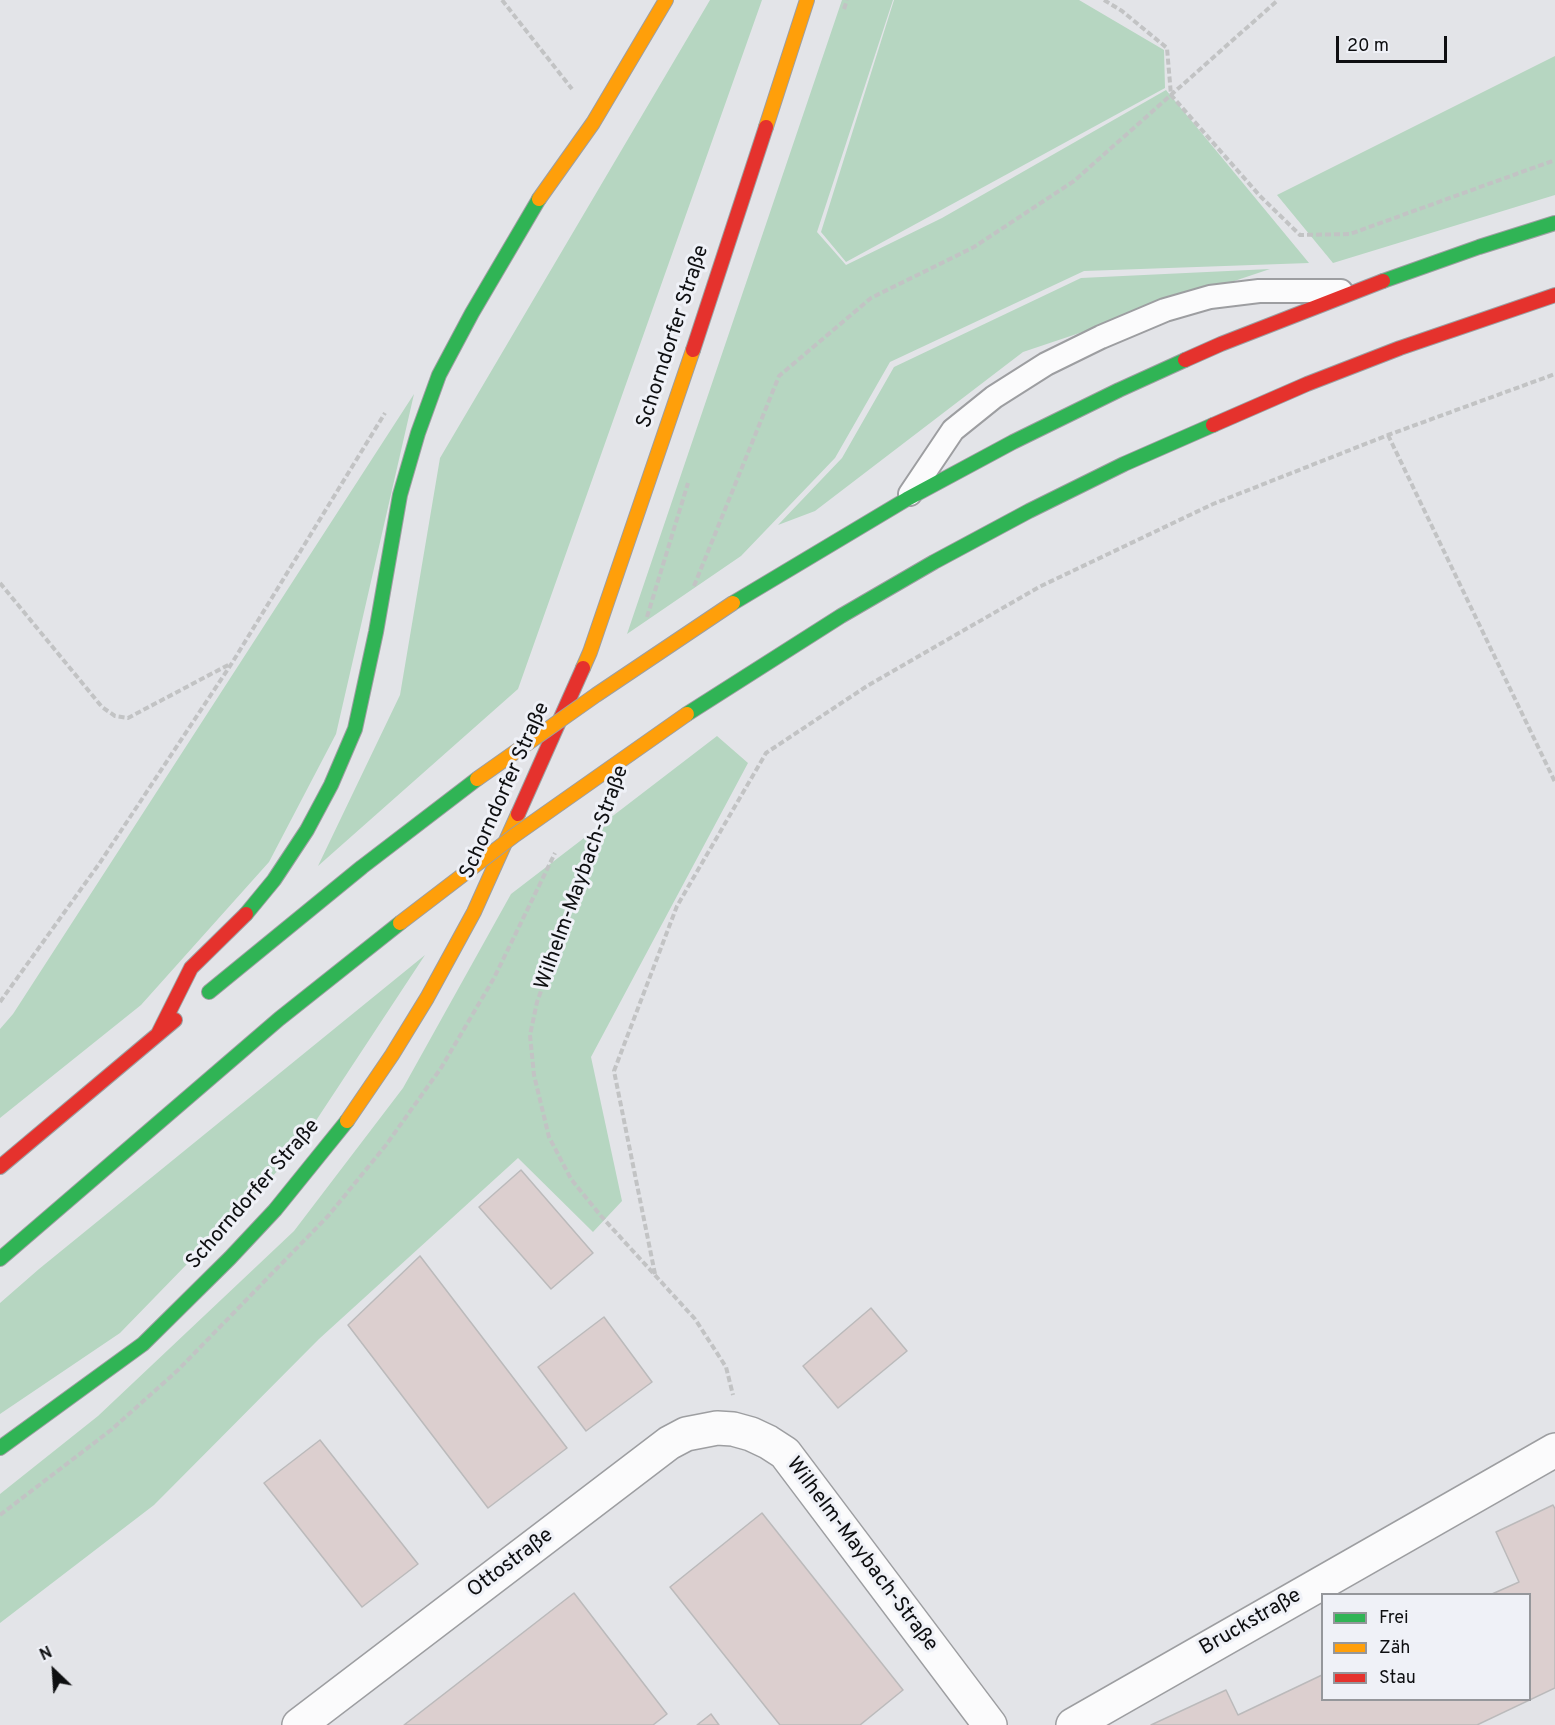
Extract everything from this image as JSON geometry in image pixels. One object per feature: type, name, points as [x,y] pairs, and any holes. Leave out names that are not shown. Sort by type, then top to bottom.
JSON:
[{"type":"main road","points":[[158,1034],[191,968],[241,920],[274,880],[307,830],[331,785],[355,729],[376,632],[400,495],[418,433],[440,375],[472,313],[540,198],[593,123],[666,0]]},
{"type":"main road","name":"Schorndorfer Straße","points":[[0,1448],[143,1344],[238,1250],[275,1210],[357,1108],[392,1055],[437,979],[474,912],[590,652],[675,404],[807,0]]},
{"type":"main road","points":[[204,995],[362,867],[477,779],[596,695],[733,603],[907,499],[1119,390],[1221,344],[1355,291],[1555,223]]},
{"type":"main road","points":[[0,1259],[279,1019],[515,835],[687,714],[841,616],[934,562],[1124,464],[1307,384],[1400,348],[1555,295]]},
{"type":"main road","points":[[0,1167],[183,1013]]},
{"type":"street","name":"Ottostraße","points":[[299,1725],[669,1443],[686,1434],[701,1430],[717,1428],[733,1430]]},
{"type":"street","name":"Wilhelm-Maybach-Straße","points":[[733,1430],[768,1442],[785,1453],[990,1725]]},
{"type":"street","name":"Bruckstraße","points":[[1073,1725],[1555,1450]]},
{"type":"lane","points":[[907,499],[953,430],[994,397],[1046,364],[1101,337],[1165,310],[1210,297],[1259,291],[1355,291]]},
{"type":"path","points":[[502,0],[573,90]]},
{"type":"path","points":[[1104,0],[1122,11],[1167,48],[1170,95],[1260,196],[1300,235],[1350,234],[1555,160]]},
{"type":"path","points":[[690,595],[779,376],[871,298],[974,247],[1074,181],[1278,0]]},
{"type":"path","points":[[655,1275],[614,1071],[677,906],[766,753],[867,686],[1039,587],[1213,504],[1388,435],[1555,374]]},
{"type":"path","points":[[1388,435],[1555,782]]},
{"type":"path","points":[[0,583],[102,707],[115,716],[128,718],[232,663],[99,864],[0,1002]]},
{"type":"path","name":"Wilhelm-Maybach-Straße","points":[[607,813],[537,1002],[530,1035],[533,1065],[549,1137],[571,1179],[601,1216],[695,1318],[726,1367],[736,1407],[733,1430]]},
{"type":"green space","points":[[710,0],[762,0],[518,689],[318,866],[400,695],[440,458]]},
{"type":"green space","points":[[842,0],[893,0],[817,232],[846,265],[942,218],[1166,90],[1309,263],[1084,271],[890,362],[835,458],[741,556],[627,634]]},
{"type":"green space","points":[[894,0],[1079,0],[1164,50],[1165,88],[846,262],[821,232]]},
{"type":"green space","points":[[1555,56],[1555,195],[1333,263],[1277,195]]},
{"type":"green space","points":[[1270,269],[1023,352],[815,511],[778,525],[842,458],[894,367],[1081,278]]},
{"type":"green space","points":[[414,394],[336,734],[269,862],[141,1005],[0,1118],[0,1029],[13,1014]]},
{"type":"green space","points":[[717,736],[748,763],[591,1057],[622,1201],[593,1232],[518,1158],[319,1339],[154,1505],[0,1623],[0,1494],[98,1416],[294,1231],[403,1088],[511,894]]},
{"type":"green space","points":[[425,955],[294,1154],[120,1333],[0,1414],[0,1303]]},
{"type":"building","points":[[521,1170],[593,1253],[551,1289],[479,1207]]},
{"type":"building","points":[[420,1256],[567,1448],[488,1508],[348,1325]]},
{"type":"building","points":[[871,1308],[907,1351],[838,1408],[803,1366]]},
{"type":"building","points":[[604,1317],[652,1382],[586,1431],[538,1367]]},
{"type":"building","points":[[320,1440],[418,1564],[362,1607],[264,1483]]},
{"type":"building","points":[[1553,1505],[1555,1509],[1555,1688],[1531,1700],[1531,1593],[1494,1593],[1519,1582],[1496,1532]]},
{"type":"building","points":[[762,1513],[903,1690],[860,1725],[780,1725],[670,1587]]},
{"type":"building","points":[[574,1593],[667,1714],[653,1725],[404,1725]]},
{"type":"building","points":[[1321,1675],[1321,1701],[1528,1701],[1477,1725],[1151,1725],[1226,1690],[1238,1715]]},
{"type":"building","points":[[711,1714],[719,1725],[697,1725]]},
{"type":"traffic: fast","points":[[246,914],[274,880],[307,830],[331,785],[355,729],[376,632],[400,495],[418,433],[439,375],[472,313],[539,199]]},
{"type":"traffic: fast","points":[[1383,281],[1555,223]]},
{"type":"traffic: fast","points":[[733,603],[907,499],[1013,442],[1185,360]]},
{"type":"traffic: fast","points":[[687,714],[841,616],[934,562],[1124,464],[1213,425]]},
{"type":"traffic: fast","points":[[209,992],[362,867],[477,779]]},
{"type":"traffic: fast","points":[[0,1259],[279,1019],[400,923]]},
{"type":"traffic: fast","points":[[0,1448],[143,1344],[275,1210],[347,1121]]},
{"type":"traffic: slow","points":[[539,199],[593,123],[666,0]]},
{"type":"traffic: slow","points":[[766,127],[807,0]]},
{"type":"traffic: slow","points":[[583,668],[693,350]]},
{"type":"traffic: slow","points":[[477,779],[596,695],[733,603]]},
{"type":"traffic: slow","points":[[400,923],[515,835],[687,714]]},
{"type":"traffic: slow","points":[[347,1121],[427,998],[474,912],[518,814]]},
{"type":"traffic: jam","points":[[693,350],[766,127]]},
{"type":"traffic: jam","points":[[1185,360],[1383,281]]},
{"type":"traffic: jam","points":[[1213,425],[1307,384],[1400,348],[1555,295]]},
{"type":"traffic: jam","points":[[518,814],[583,668]]},
{"type":"traffic: jam","points":[[158,1034],[191,968],[246,914]]},
{"type":"traffic: jam","points":[[0,1167],[175,1020]]}]
